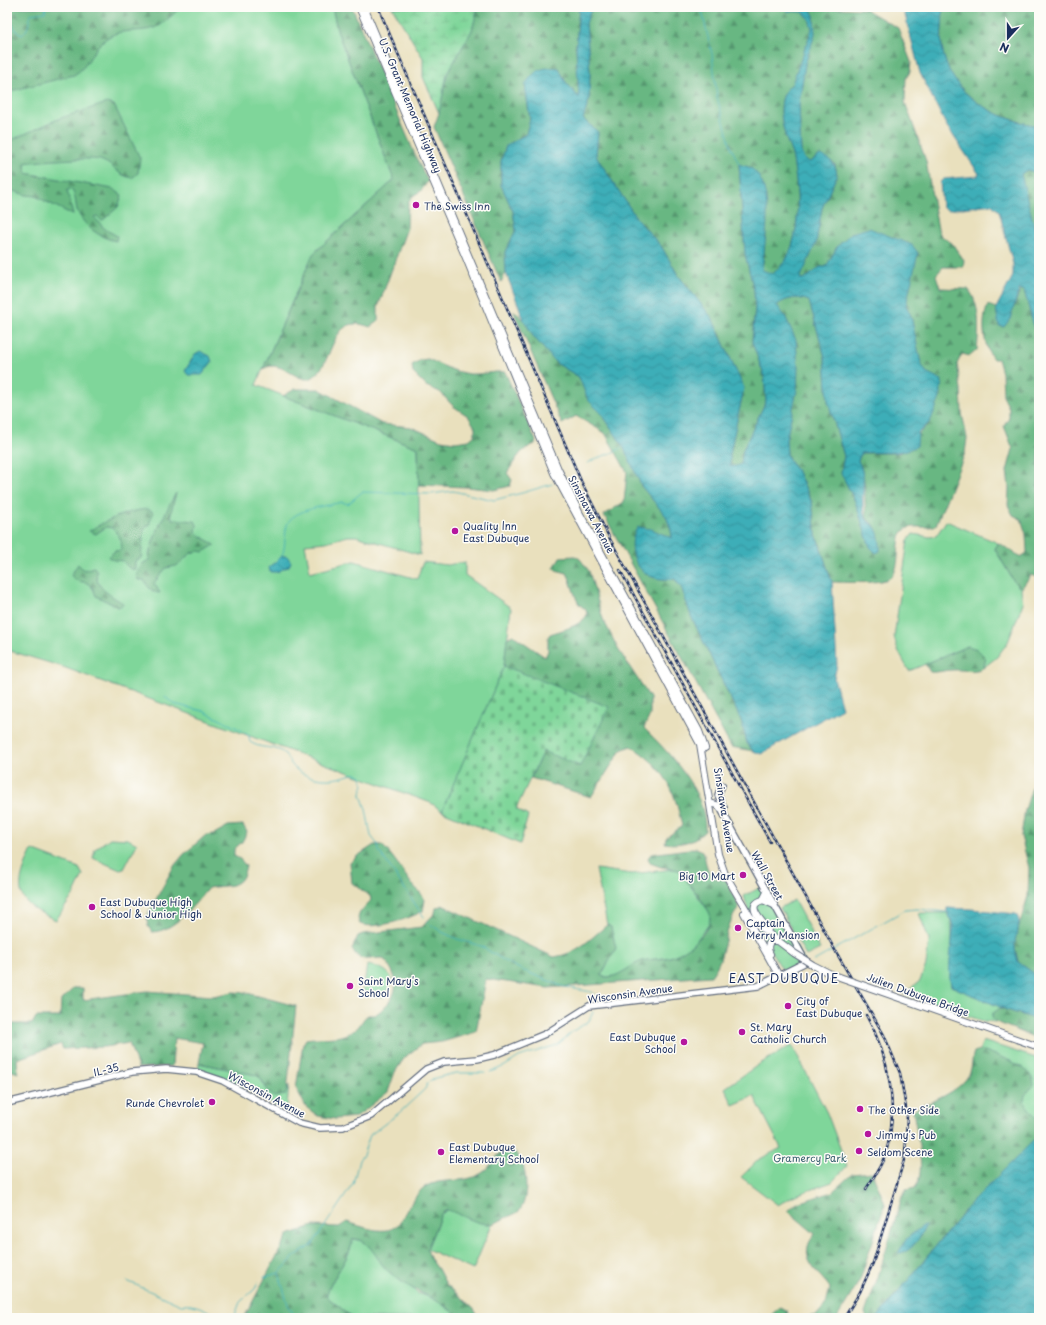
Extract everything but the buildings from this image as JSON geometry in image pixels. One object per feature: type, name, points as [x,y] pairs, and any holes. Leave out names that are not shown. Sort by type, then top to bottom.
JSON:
[{"type":"highway","name":"U.S. Grant Memorial Highway","points":[[359,7],[447,209]]},
{"type":"highway","name":"U.S. Grant Memorial Highway","points":[[364,7],[447,209]]},
{"type":"highway","name":"Sinsinawa Avenue","points":[[447,209],[554,473],[697,738],[702,750],[718,854],[725,874],[750,916],[776,941],[784,945]]},
{"type":"highway","name":"Sinsinawa Avenue","points":[[711,803],[726,866],[751,911],[784,945]]},
{"type":"highway","points":[[732,888],[780,975]]},
{"type":"highway","points":[[763,900],[767,892]]},
{"type":"highway","points":[[768,929],[754,909],[757,902],[763,900],[774,905]]},
{"type":"highway","points":[[776,941],[771,941],[768,949],[780,975]]},
{"type":"highway","name":"Julien Dubuque Bridge","points":[[784,945],[813,965],[831,974],[1039,1047]]},
{"type":"main road","points":[[722,785],[718,797],[728,815],[728,822]]},
{"type":"main road","name":"Wall Street","points":[[711,803],[719,807],[728,822],[806,962]]},
{"type":"main road","name":"Wisconsin Avenue","points":[[210,1076],[232,1085],[299,1123],[320,1128],[342,1127],[371,1116],[426,1069],[444,1062],[478,1059],[499,1053],[545,1034],[589,1006],[758,986],[806,962]]},
{"type":"main road","name":"IL-35","points":[[7,1104],[144,1070],[182,1070],[210,1076]]},
{"type":"green space","points":[[7,7],[182,7],[155,28],[118,33],[107,38],[98,46],[84,67],[74,75],[7,92]]},
{"type":"green space","points":[[167,7],[332,7],[338,33],[394,180],[313,254],[256,385],[418,448],[420,555],[356,536],[348,536],[326,542],[305,544],[310,572],[354,561],[417,579],[423,562],[447,565],[465,562],[465,575],[511,608],[504,666],[442,811],[431,803],[63,667],[7,650],[7,88],[23,76]]},
{"type":"green space","points":[[332,7],[352,7],[419,164],[428,181],[421,191],[414,195],[408,202],[407,228],[378,307],[378,321],[370,327],[357,324],[347,326],[340,332],[335,340],[326,361],[320,370],[313,377],[308,379],[296,376],[277,367],[270,366],[263,369],[313,254],[394,180],[338,33]]},
{"type":"green space","points":[[392,7],[478,7],[472,30],[447,74],[439,113],[423,77],[423,58]]},
{"type":"green space","points":[[478,7],[579,7],[576,48],[580,99],[565,81],[559,68],[525,85],[530,119],[526,134],[506,146],[501,161],[501,185],[513,211],[516,230],[505,252],[506,273],[501,282],[434,127],[439,113],[447,74],[472,30]]},
{"type":"green space","points":[[592,7],[786,7],[788,11],[803,11],[809,19],[812,28],[804,55],[792,84],[787,89],[782,102],[781,117],[795,171],[798,209],[792,247],[787,258],[773,275],[762,270],[764,254],[751,168],[739,165],[745,254],[754,290],[755,308],[752,342],[764,375],[766,401],[743,450],[741,464],[737,467],[729,466],[730,453],[744,388],[712,318],[678,275],[661,246],[637,219],[596,156],[598,132],[583,119],[589,100],[590,72],[586,23]]},
{"type":"green space","points":[[810,7],[865,9],[898,28],[911,62],[910,72],[906,78],[905,102],[926,161],[938,229],[941,236],[952,243],[964,260],[963,267],[943,267],[936,275],[940,288],[968,289],[975,302],[978,318],[977,350],[970,356],[962,354],[957,364],[961,389],[962,413],[967,438],[965,453],[936,525],[906,529],[902,533],[900,539],[895,571],[891,577],[885,580],[873,582],[832,582],[816,534],[812,502],[798,472],[790,462],[787,454],[786,440],[792,413],[790,329],[786,318],[776,305],[792,298],[809,301],[825,357],[828,401],[844,456],[841,473],[855,501],[870,547],[875,526],[867,519],[863,474],[858,461],[861,453],[901,453],[930,422],[926,372],[921,364],[911,316],[906,305],[912,275],[837,247],[826,267],[820,267],[805,279],[799,279],[816,243],[822,208],[837,175],[835,164],[820,155],[810,162],[805,160],[801,153],[799,104],[805,64],[812,43],[814,16]]},
{"type":"green space","points":[[942,7],[1039,7],[1039,126],[1022,123],[991,111],[964,91],[954,79],[946,64],[942,47]]},
{"type":"green space","points":[[107,103],[114,105],[140,158],[138,173],[132,178],[122,175],[105,162],[94,159],[51,160],[25,163],[26,173],[113,189],[122,195],[118,207],[102,221],[97,216],[94,217],[105,229],[117,236],[116,241],[98,234],[83,221],[77,210],[75,196],[71,189],[67,190],[73,215],[35,196],[26,195],[7,189],[7,142],[58,119]]},
{"type":"green space","points":[[1027,170],[1039,173],[1039,238],[1035,230],[1021,181],[1021,174]]},
{"type":"green space","points":[[1021,289],[1024,290],[1035,331],[1036,395],[1039,410],[1039,578],[1031,575],[1021,589],[1013,580],[995,549],[998,543],[1023,557],[1027,552],[1026,534],[1021,519],[1013,515],[1008,505],[1009,488],[1007,471],[1013,449],[1004,426],[1009,418],[1009,408],[1003,396],[1002,373],[998,359],[993,359],[985,340],[984,318],[988,305],[996,308],[999,326],[1015,303]]},
{"type":"green space","points":[[513,310],[524,320],[533,336],[556,363],[579,377],[588,400],[602,414],[623,446],[642,487],[666,516],[671,530],[672,539],[662,579],[675,579],[682,589],[691,616],[741,720],[747,743],[753,751],[731,747],[604,515],[624,502],[627,472],[605,433],[576,416],[562,424]]},
{"type":"green space","points":[[428,359],[464,373],[474,374],[505,372],[536,441],[535,444],[521,452],[507,473],[512,480],[510,486],[494,490],[419,485],[418,448],[283,396],[295,389],[319,389],[382,424],[411,427],[441,440],[455,442],[469,440],[475,435],[475,427],[468,416],[453,406],[440,392],[426,386],[413,373],[412,365],[420,360]]},
{"type":"green space","points":[[176,493],[171,512],[172,519],[195,521],[197,525],[196,533],[215,545],[203,552],[198,551],[191,553],[176,566],[166,568],[154,583],[160,593],[157,593],[150,589],[144,580],[138,580],[136,575],[142,564],[149,560],[155,536]]},
{"type":"green space","points":[[147,509],[153,512],[149,525],[144,529],[141,558],[135,561],[135,570],[129,568],[123,561],[114,560],[108,557],[115,551],[121,550],[120,538],[113,528],[106,527],[96,534],[89,531],[117,517]]},
{"type":"green space","points":[[946,521],[998,543],[995,549],[1013,580],[1021,589],[1023,603],[1008,642],[997,657],[983,668],[986,658],[968,646],[909,671],[898,651],[894,637],[908,540],[913,534],[930,537],[936,536]]},
{"type":"green space","points":[[575,556],[580,559],[589,571],[603,619],[618,649],[650,698],[650,715],[644,728],[665,750],[685,775],[700,802],[704,816],[705,831],[697,838],[676,844],[665,843],[666,838],[682,826],[675,800],[671,789],[660,771],[643,754],[631,746],[621,750],[591,797],[531,778],[543,751],[504,666],[507,638],[513,635],[545,657],[548,651],[548,637],[550,634],[576,625],[584,619],[587,615],[586,610],[579,604],[567,573],[554,568],[560,557]]},
{"type":"green space","points":[[78,564],[84,570],[94,567],[97,571],[98,582],[101,587],[124,604],[118,607],[96,596],[90,585],[74,579],[71,575]]},
{"type":"green space","points":[[968,646],[977,649],[986,658],[983,668],[975,670],[930,672],[925,664]]},
{"type":"green space","points":[[504,666],[609,707],[580,766],[543,751],[516,809],[528,816],[520,844],[442,811]]},
{"type":"green space","points":[[1039,773],[1039,977],[1018,962],[1014,943],[1028,896],[1029,868],[1021,836],[1025,810],[1033,784]]},
{"type":"green space","points":[[243,825],[247,832],[242,842],[234,849],[234,856],[240,859],[246,866],[241,879],[238,882],[228,886],[208,888],[190,909],[176,922],[160,931],[152,932],[148,926],[147,916],[174,866],[184,854],[206,835],[214,834],[228,826]]},
{"type":"green space","points":[[110,838],[128,839],[137,844],[124,869],[120,870],[93,858],[95,849]]},
{"type":"green space","points":[[374,845],[382,845],[422,895],[425,900],[423,911],[401,920],[383,925],[374,926],[360,924],[358,917],[359,914],[371,900],[370,896],[352,883],[350,863]]},
{"type":"green space","points":[[696,848],[703,851],[707,867],[711,875],[715,878],[726,879],[739,907],[730,924],[720,960],[711,976],[548,988],[486,979],[476,1032],[442,1042],[422,1044],[405,1057],[395,1072],[388,1092],[356,1117],[335,1119],[318,1116],[306,1107],[296,1088],[303,1044],[306,1039],[333,1037],[346,1034],[358,1027],[366,1016],[375,1015],[383,1009],[393,996],[395,981],[389,966],[383,958],[365,959],[355,954],[352,949],[358,936],[363,934],[422,927],[435,913],[436,908],[442,905],[554,957],[570,953],[607,925],[611,927],[616,948],[601,976],[606,977],[617,975],[642,961],[667,958],[676,955],[696,941],[707,928],[710,915],[709,912],[702,900],[679,870],[661,867],[650,863],[648,858],[651,854]]},
{"type":"green space","points":[[32,850],[79,868],[83,875],[74,894],[56,920],[32,907],[25,900],[22,893],[22,875]]},
{"type":"green space","points":[[596,869],[632,874],[674,869],[679,870],[710,913],[710,923],[687,950],[670,957],[643,961],[614,977],[600,977],[612,936],[611,927],[607,925]]},
{"type":"green space","points":[[763,886],[805,962],[784,972],[751,920],[744,896]]},
{"type":"green space","points":[[794,900],[820,949],[806,956],[780,908]]},
{"type":"green space","points":[[919,913],[947,913],[950,918],[952,936],[951,986],[1007,1010],[1000,1008],[992,1018],[996,1022],[983,1021],[903,994],[920,981],[926,965],[929,940]]},
{"type":"green space","points":[[367,965],[381,968],[389,975],[391,984],[384,997],[367,995],[363,990]]},
{"type":"green space","points":[[74,988],[83,988],[83,1000],[147,991],[213,996],[233,992],[247,993],[296,1006],[287,1091],[285,1095],[274,1097],[256,1075],[199,1063],[203,1043],[174,1038],[172,1066],[138,1068],[129,1043],[104,1047],[63,1049],[61,1044],[17,1059],[18,1073],[7,1069],[7,1024],[32,1024],[36,1017],[60,1017],[61,1000]]},
{"type":"green space","points":[[1000,1008],[1039,1020],[1039,1039],[996,1022],[992,1018],[992,1014]]},
{"type":"green space","points":[[983,1041],[1039,1059],[1039,1126],[978,1053]]},
{"type":"green space","name":"Gramercy Park","points":[[792,1045],[827,1113],[847,1166],[832,1182],[793,1196],[778,1205],[741,1177],[758,1160],[781,1148],[754,1096],[733,1105],[725,1088],[758,1065]]},
{"type":"green space","points":[[979,1050],[1015,1063],[1022,1067],[1032,1078],[1034,1085],[1025,1095],[1024,1102],[1039,1121],[1039,1135],[972,1202],[877,1318],[867,1318],[865,1313],[878,1277],[901,1200],[906,1190],[915,1188],[920,1172],[920,1150],[913,1110],[951,1092],[958,1087],[968,1076],[971,1070],[974,1052]]},
{"type":"green space","points":[[199,1063],[256,1075],[260,1078],[268,1091],[287,1091],[289,1085],[287,1107],[281,1109],[236,1083],[198,1070]]},
{"type":"green space","points":[[505,1149],[513,1151],[519,1156],[523,1165],[526,1186],[523,1205],[519,1211],[496,1223],[485,1224],[447,1210],[441,1214],[427,1249],[430,1258],[446,1284],[474,1309],[479,1318],[457,1318],[447,1307],[398,1279],[385,1268],[371,1248],[363,1241],[353,1239],[345,1261],[332,1281],[326,1296],[353,1318],[244,1318],[288,1235],[313,1226],[339,1227],[347,1222],[374,1230],[388,1230],[401,1221],[410,1205],[423,1188],[437,1182],[475,1177],[482,1173]]},
{"type":"green space","points":[[872,1172],[885,1204],[860,1280],[837,1318],[803,1318],[817,1315],[826,1304],[830,1288],[813,1267],[808,1255],[810,1241],[815,1234],[788,1211],[797,1203],[832,1192],[852,1174]]},
{"type":"green space","points":[[447,1210],[480,1222],[492,1224],[473,1270],[427,1249],[441,1214]]},
{"type":"green space","points":[[353,1239],[364,1241],[417,1293],[433,1298],[454,1313],[452,1318],[353,1318],[326,1296],[332,1281],[345,1261]]},
{"type":"green space","points":[[780,1307],[787,1311],[789,1318],[753,1318],[758,1315],[769,1317]]},
{"type":"water","points":[[579,7],[592,7],[586,23],[590,72],[589,100],[583,119],[598,132],[596,156],[637,219],[661,246],[678,275],[712,318],[744,388],[730,453],[730,466],[737,466],[741,464],[743,450],[766,401],[764,375],[752,342],[755,308],[754,290],[745,254],[739,164],[751,168],[759,177],[764,188],[767,216],[762,270],[773,274],[786,260],[792,247],[797,222],[798,209],[795,171],[784,131],[781,109],[784,95],[792,84],[812,29],[809,18],[803,12],[787,11],[786,7],[810,7],[814,16],[815,34],[805,64],[799,104],[801,153],[805,160],[810,162],[820,155],[827,158],[834,165],[837,175],[822,208],[816,243],[800,279],[805,279],[820,267],[826,267],[837,247],[851,233],[869,228],[912,245],[918,253],[906,305],[911,316],[921,364],[926,372],[942,380],[940,398],[930,422],[918,433],[917,446],[896,452],[861,453],[858,461],[863,475],[864,512],[866,519],[874,526],[878,533],[880,551],[876,553],[870,547],[855,501],[841,473],[844,456],[828,401],[825,357],[809,301],[792,298],[777,305],[786,318],[796,340],[798,367],[797,390],[786,440],[787,454],[790,462],[798,472],[812,503],[816,534],[832,582],[837,665],[834,678],[842,708],[761,754],[753,751],[747,743],[741,720],[691,616],[682,589],[675,579],[659,579],[650,576],[639,567],[635,561],[632,547],[633,539],[638,527],[651,529],[672,538],[666,516],[642,487],[623,446],[602,414],[588,400],[579,377],[556,363],[533,336],[524,320],[506,273],[505,252],[516,230],[513,211],[501,185],[501,161],[506,146],[526,134],[530,119],[525,85],[535,73],[539,70],[547,68],[559,68],[565,81],[579,98],[576,48]]},
{"type":"water","points":[[903,7],[942,7],[942,47],[946,64],[954,79],[964,91],[991,111],[1022,123],[1039,126],[1039,173],[1027,170],[1021,174],[1035,230],[1039,238],[1039,410],[1036,395],[1035,331],[1024,290],[1019,290],[1010,319],[1004,327],[999,326],[996,308],[1013,276],[1013,264],[999,211],[991,204],[948,210],[942,207],[940,182],[944,179],[978,176],[979,174],[946,125],[920,73]]},
{"type":"water","points":[[200,351],[210,356],[212,362],[202,375],[188,375],[185,371],[195,354]]},
{"type":"water","points":[[282,556],[287,556],[291,562],[289,566],[277,572],[270,572],[269,567]]},
{"type":"water","points":[[947,908],[1016,914],[1019,921],[1015,944],[1018,962],[1039,977],[1039,1020],[1007,1010],[951,986],[950,965],[953,929]]},
{"type":"water","points":[[1039,1135],[1039,1318],[877,1318],[972,1202]]},
{"type":"water","points":[[926,1225],[915,1244],[907,1250],[898,1253],[907,1238]]},
{"type":"waterway","points":[[7,17],[19,34],[22,35],[29,23],[30,14],[45,12],[46,7]]},
{"type":"waterway","points":[[701,7],[712,54],[717,97],[731,147],[739,164]]},
{"type":"waterway","points":[[588,463],[623,446]]},
{"type":"waterway","points":[[282,556],[287,525],[296,515],[311,509],[342,502],[348,504],[362,492],[431,494],[453,491],[494,500],[552,484]]},
{"type":"waterway","points":[[165,697],[174,704],[203,711],[241,730],[249,736],[250,742],[254,744],[281,751],[294,768],[301,773],[316,778],[328,779],[341,778],[353,774],[358,774],[361,776],[364,786],[362,788],[361,795],[366,809],[371,836],[378,845],[379,851],[424,917]]},
{"type":"waterway","points":[[814,961],[905,910],[917,909],[947,912]]},
{"type":"waterway","points":[[427,922],[442,932],[457,939],[481,946],[522,970],[564,987],[592,992],[600,998]]},
{"type":"waterway","points":[[490,1072],[505,1066],[519,1057],[557,1045],[573,1031],[589,1021],[593,1012]]},
{"type":"waterway","points":[[264,1277],[279,1273],[295,1256],[312,1245],[353,1184],[359,1160],[363,1155],[370,1135],[399,1113],[425,1089],[428,1082],[435,1078],[456,1073],[485,1073]]},
{"type":"waterway","points":[[279,1273],[288,1305],[296,1318]]},
{"type":"waterway","points":[[127,1281],[181,1305],[200,1307],[217,1317]]},
{"type":"waterway","points":[[234,1318],[240,1302],[255,1289],[258,1282]]},
{"type":"railway","points":[[378,7],[581,481],[610,539],[836,952],[884,1035],[900,1073],[907,1114],[904,1160],[873,1263],[860,1292],[844,1318]]},
{"type":"railway","points":[[620,570],[770,842]]},
{"type":"railway","points":[[866,1015],[881,1047],[886,1065],[892,1101],[892,1120],[885,1155],[866,1189]]},
{"type":"place","name":"The Swiss Inn","points":[[416,205]]},
{"type":"place","name":"Quality Inn East Dubuque","points":[[455,531]]},
{"type":"place","name":"Big 10 Mart","points":[[743,875]]},
{"type":"place","name":"East Dubuque High School & Junior High","points":[[92,907]]},
{"type":"place","name":"Captain Merry Mansion","points":[[738,928]]},
{"type":"place","name":"Saint Mary's School","points":[[350,986]]},
{"type":"place","name":"City of East Dubuque","points":[[788,1006]]},
{"type":"place","name":"St. Mary Catholic Church","points":[[742,1032]]},
{"type":"place","name":"East Dubuque School","points":[[684,1042]]},
{"type":"place","name":"Runde Chevrolet","points":[[212,1102]]},
{"type":"place","name":"The Other Side","points":[[860,1109]]},
{"type":"place","name":"Jimmy's Pub","points":[[868,1134]]},
{"type":"place","name":"Seldom Scene","points":[[859,1151]]},
{"type":"place","name":"East Dubuque Elementary School","points":[[441,1152]]},
{"type":"district","name":"EAST DUBUQUE","points":[[784,978]]}]
